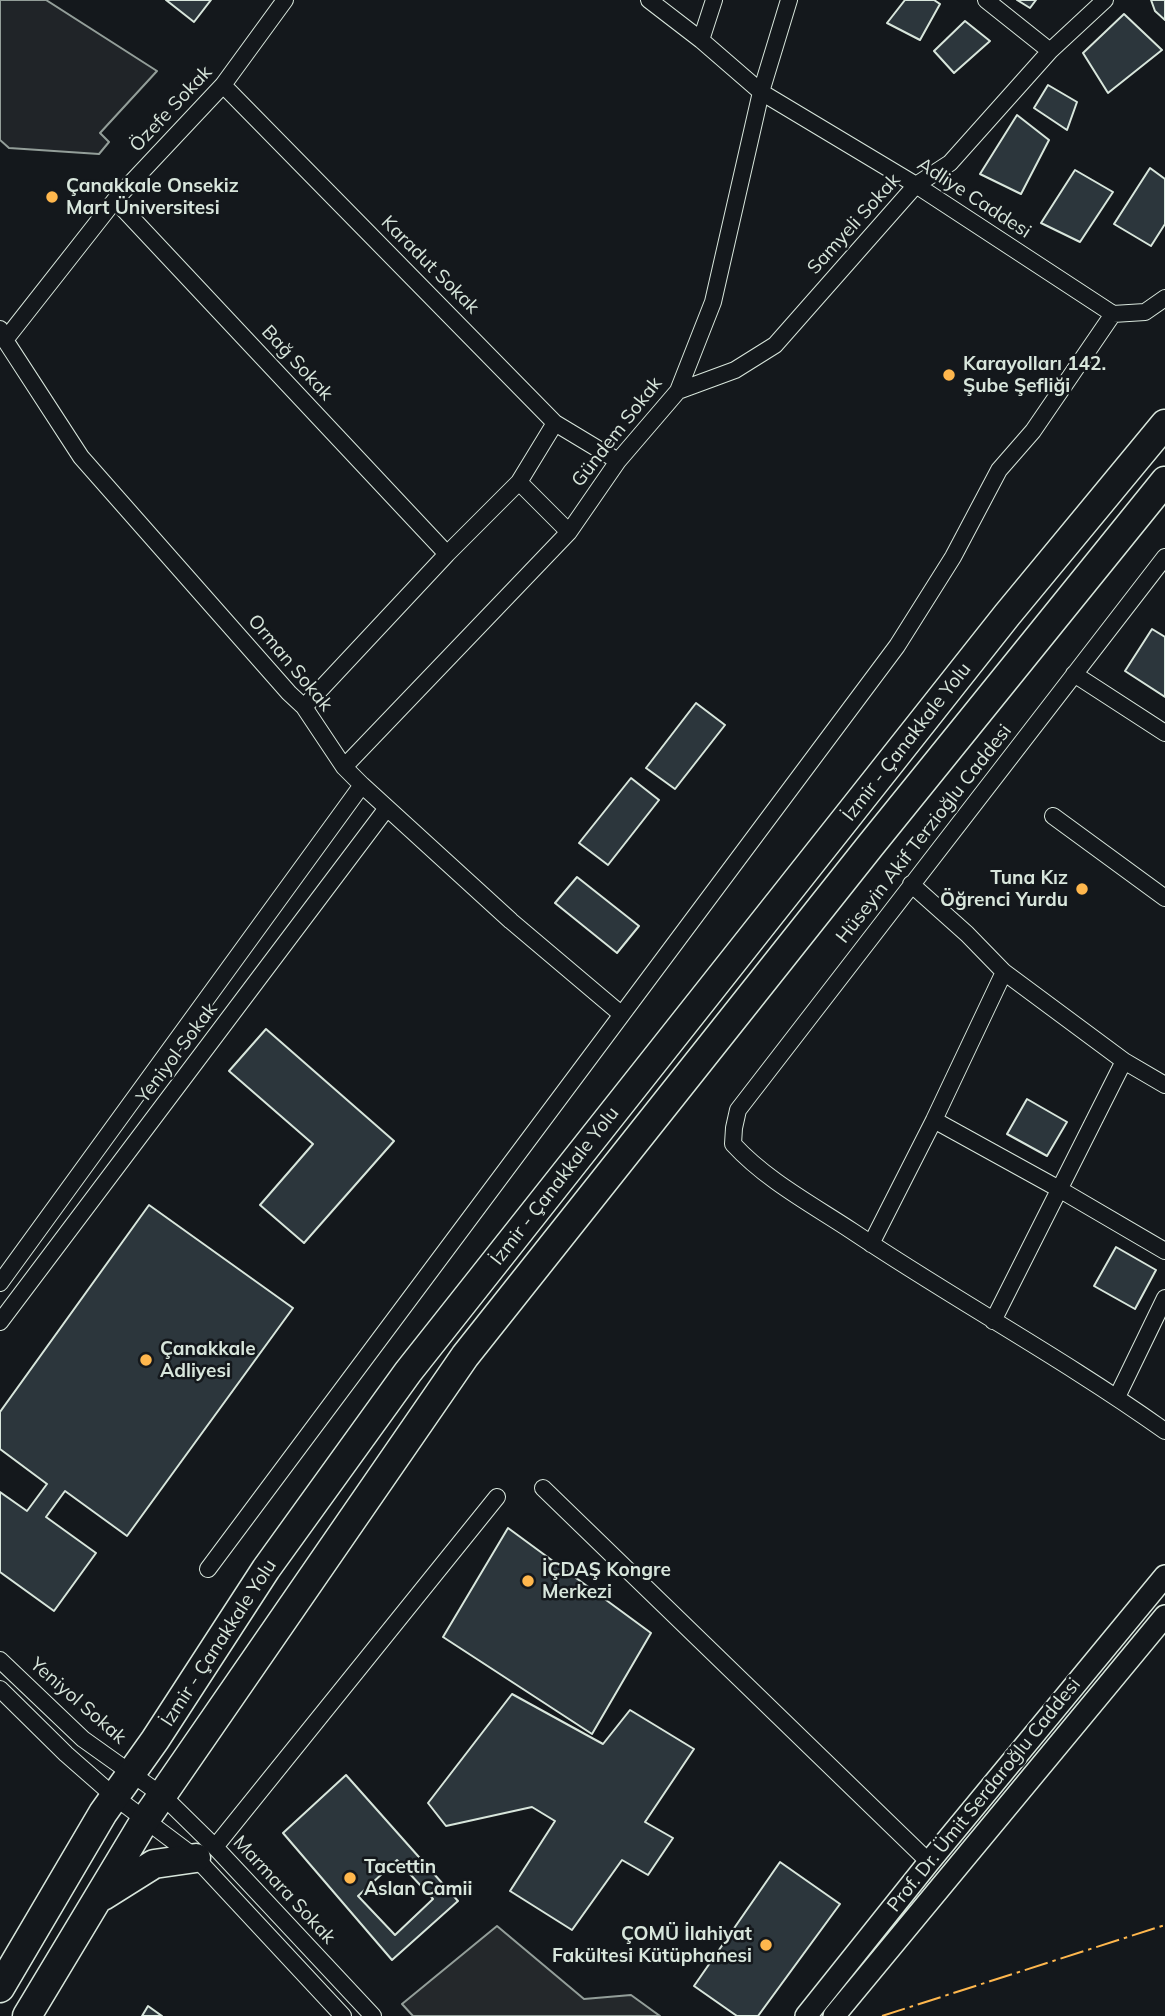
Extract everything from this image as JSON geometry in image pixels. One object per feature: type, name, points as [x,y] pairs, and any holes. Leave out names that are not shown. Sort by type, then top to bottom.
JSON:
[{"type":"highway","name":"İzmir - Çanakkale Yolu","points":[[0,1988],[103,1813],[155,1740],[267,1569],[408,1372],[1007,615],[1165,424]]},
{"type":"highway","name":"İzmir - Çanakkale Yolu","points":[[27,2016],[145,1820],[465,1356],[870,846],[1165,481]]},
{"type":"highway","points":[[95,1901],[154,1864],[206,1853]]},
{"type":"street","name":"Özefe Sokak","points":[[3,335],[116,200],[223,85],[285,0]]},
{"type":"street","name":"Adliye Caddesi","points":[[649,0],[761,92],[916,185],[1113,314]]},
{"type":"street","points":[[701,40],[714,0]]},
{"type":"street","name":"Gündem Sokak","points":[[344,768],[569,531],[618,461],[678,391],[713,302],[761,92],[789,0]]},
{"type":"street","points":[[986,0],[1051,51]]},
{"type":"street","name":"Samyeli Sokak","points":[[678,391],[735,370],[775,345],[916,185],[950,163],[1051,51],[1105,0]]},
{"type":"street","name":"Karadut Sokak","points":[[223,85],[555,423],[618,461]]},
{"type":"street","name":"Bağ Sokak","points":[[116,200],[447,554]]},
{"type":"street","points":[[208,1569],[897,646],[953,557],[999,470],[1033,430],[1113,314],[1145,312],[1165,299]]},
{"type":"street","name":"Orman Sokak","points":[[3,335],[81,457],[304,708],[344,768],[511,921],[621,1014]]},
{"type":"street","points":[[304,708],[447,554],[519,482],[555,423]]},
{"type":"street","points":[[519,482],[569,531]]},
{"type":"street","name":"Hüseyin Akif Terzioğlu Caddesi","points":[[871,1244],[764,1173],[745,1157],[733,1143],[738,1110],[1165,557]]},
{"type":"street","points":[[1074,674],[1165,733]]},
{"type":"street","name":"Yeniyol Sokak","points":[[0,1283],[362,786]]},
{"type":"street","name":"Yeniyol Sokak","points":[[0,1322],[387,808]]},
{"type":"street","points":[[1053,817],[1165,898]]},
{"type":"street","points":[[911,884],[967,934],[1004,972],[1124,1060],[1165,1085]]},
{"type":"street","points":[[1004,972],[934,1120],[871,1244],[1117,1397],[1165,1432]]},
{"type":"street","points":[[993,1321],[1124,1060]]},
{"type":"street","points":[[934,1120],[1165,1251]]},
{"type":"street","points":[[1117,1397],[1165,1298]]},
{"type":"street","points":[[543,1488],[929,1862]]},
{"type":"street","points":[[206,1853],[497,1497]]},
{"type":"street","name":"Prof. Dr. Ümit Serdaroğlu Caddesi","points":[[806,2016],[1165,1576]]},
{"type":"street","name":"Prof. Dr. Ümit Serdaroğlu Caddesi","points":[[834,2016],[1165,1616]]},
{"type":"street","name":"Yeniyol Sokak","points":[[0,1660],[83,1739],[163,1796]]},
{"type":"street","points":[[0,1689],[66,1755],[115,1797]]},
{"type":"street","points":[[31,1718],[47,1703]]},
{"type":"street","name":"Marmara Sokak","points":[[163,1796],[206,1853],[343,2016]]},
{"type":"street","name":"Marmara Sokak","points":[[115,1797],[145,1820],[206,1853],[373,2016]]},
{"type":"shaded area","points":[[0,0],[46,0],[157,71],[100,133],[109,142],[99,154],[9,148],[0,140]]},
{"type":"shaded area","points":[[497,1926],[584,1999],[631,1995],[660,2016],[413,2016],[402,2004]]},
{"type":"building","points":[[166,0],[211,0],[194,22]]},
{"type":"building","points":[[905,0],[934,0],[940,4],[920,40],[887,23]]},
{"type":"building","points":[[1017,0],[1036,0],[1030,8]]},
{"type":"building","points":[[1151,0],[1165,0],[1165,20],[1155,11]]},
{"type":"building","points":[[1124,14],[1162,50],[1108,93],[1083,53]]},
{"type":"building","points":[[965,21],[990,41],[954,73],[934,51]]},
{"type":"building","points":[[1048,85],[1077,102],[1067,130],[1034,108]]},
{"type":"building","points":[[1017,115],[1049,140],[1021,194],[980,174]]},
{"type":"building","points":[[1150,168],[1165,179],[1165,224],[1151,246],[1114,224]]},
{"type":"building","points":[[1075,170],[1113,192],[1080,242],[1041,223]]},
{"type":"building","points":[[1152,629],[1165,637],[1165,697],[1125,671]]},
{"type":"building","points":[[696,703],[725,725],[675,789],[646,768]]},
{"type":"building","points":[[631,778],[659,800],[608,865],[579,843]]},
{"type":"building","points":[[577,877],[639,926],[617,953],[555,903]]},
{"type":"building","points":[[266,1029],[394,1141],[304,1243],[260,1205],[313,1144],[229,1071]]},
{"type":"building","points":[[1027,1099],[1067,1122],[1047,1156],[1007,1134]]},
{"type":"building","name":"Çanakkale Adliyesi","points":[[149,1205],[293,1308],[127,1536],[65,1491],[46,1517],[96,1553],[54,1611],[0,1572],[0,1492],[27,1511],[47,1484],[0,1449],[0,1412]]},
{"type":"building","points":[[1116,1247],[1156,1270],[1135,1309],[1094,1286]]},
{"type":"building","name":"İÇDAŞ Kongre Merkezi","points":[[508,1528],[651,1633],[592,1734],[443,1637]]},
{"type":"building","points":[[512,1694],[603,1744],[630,1710],[694,1749],[645,1822],[673,1838],[648,1875],[622,1860],[572,1930],[510,1891],[555,1821],[532,1807],[446,1826],[428,1803]]},
{"type":"building","name":"Tacettin Aslan Camii","points":[[346,1775],[458,1901],[392,1960],[283,1833]],"holes":[[[397,1860],[433,1899],[395,1935],[358,1896]]]},
{"type":"building","name":"ÇOMÜ İlahiyat Fakültesi Kütüphanesi","points":[[780,1862],[840,1904],[758,2016],[737,2016],[694,1986]]},
{"type":"building","points":[[148,2006],[162,2016],[142,2016]]},
{"type":"power","points":[[882,2016],[1165,1925]]},
{"type":"place","name":"Çanakkale Onsekiz Mart Üniversitesi","points":[[52,197]]},
{"type":"place","name":"Karayolları 142. Şube Şefliği","points":[[949,375]]},
{"type":"place","name":"Tuna Kız Öğrenci Yurdu","points":[[1082,889]]},
{"type":"place","name":"Çanakkale Adliyesi","points":[[146,1360]]},
{"type":"place","name":"İÇDAŞ Kongre Merkezi","points":[[528,1581]]},
{"type":"place","name":"Tacettin Aslan Camii","points":[[350,1878]]},
{"type":"place","name":"ÇOMÜ İlahiyat Fakültesi Kütüphanesi","points":[[766,1945]]}]
